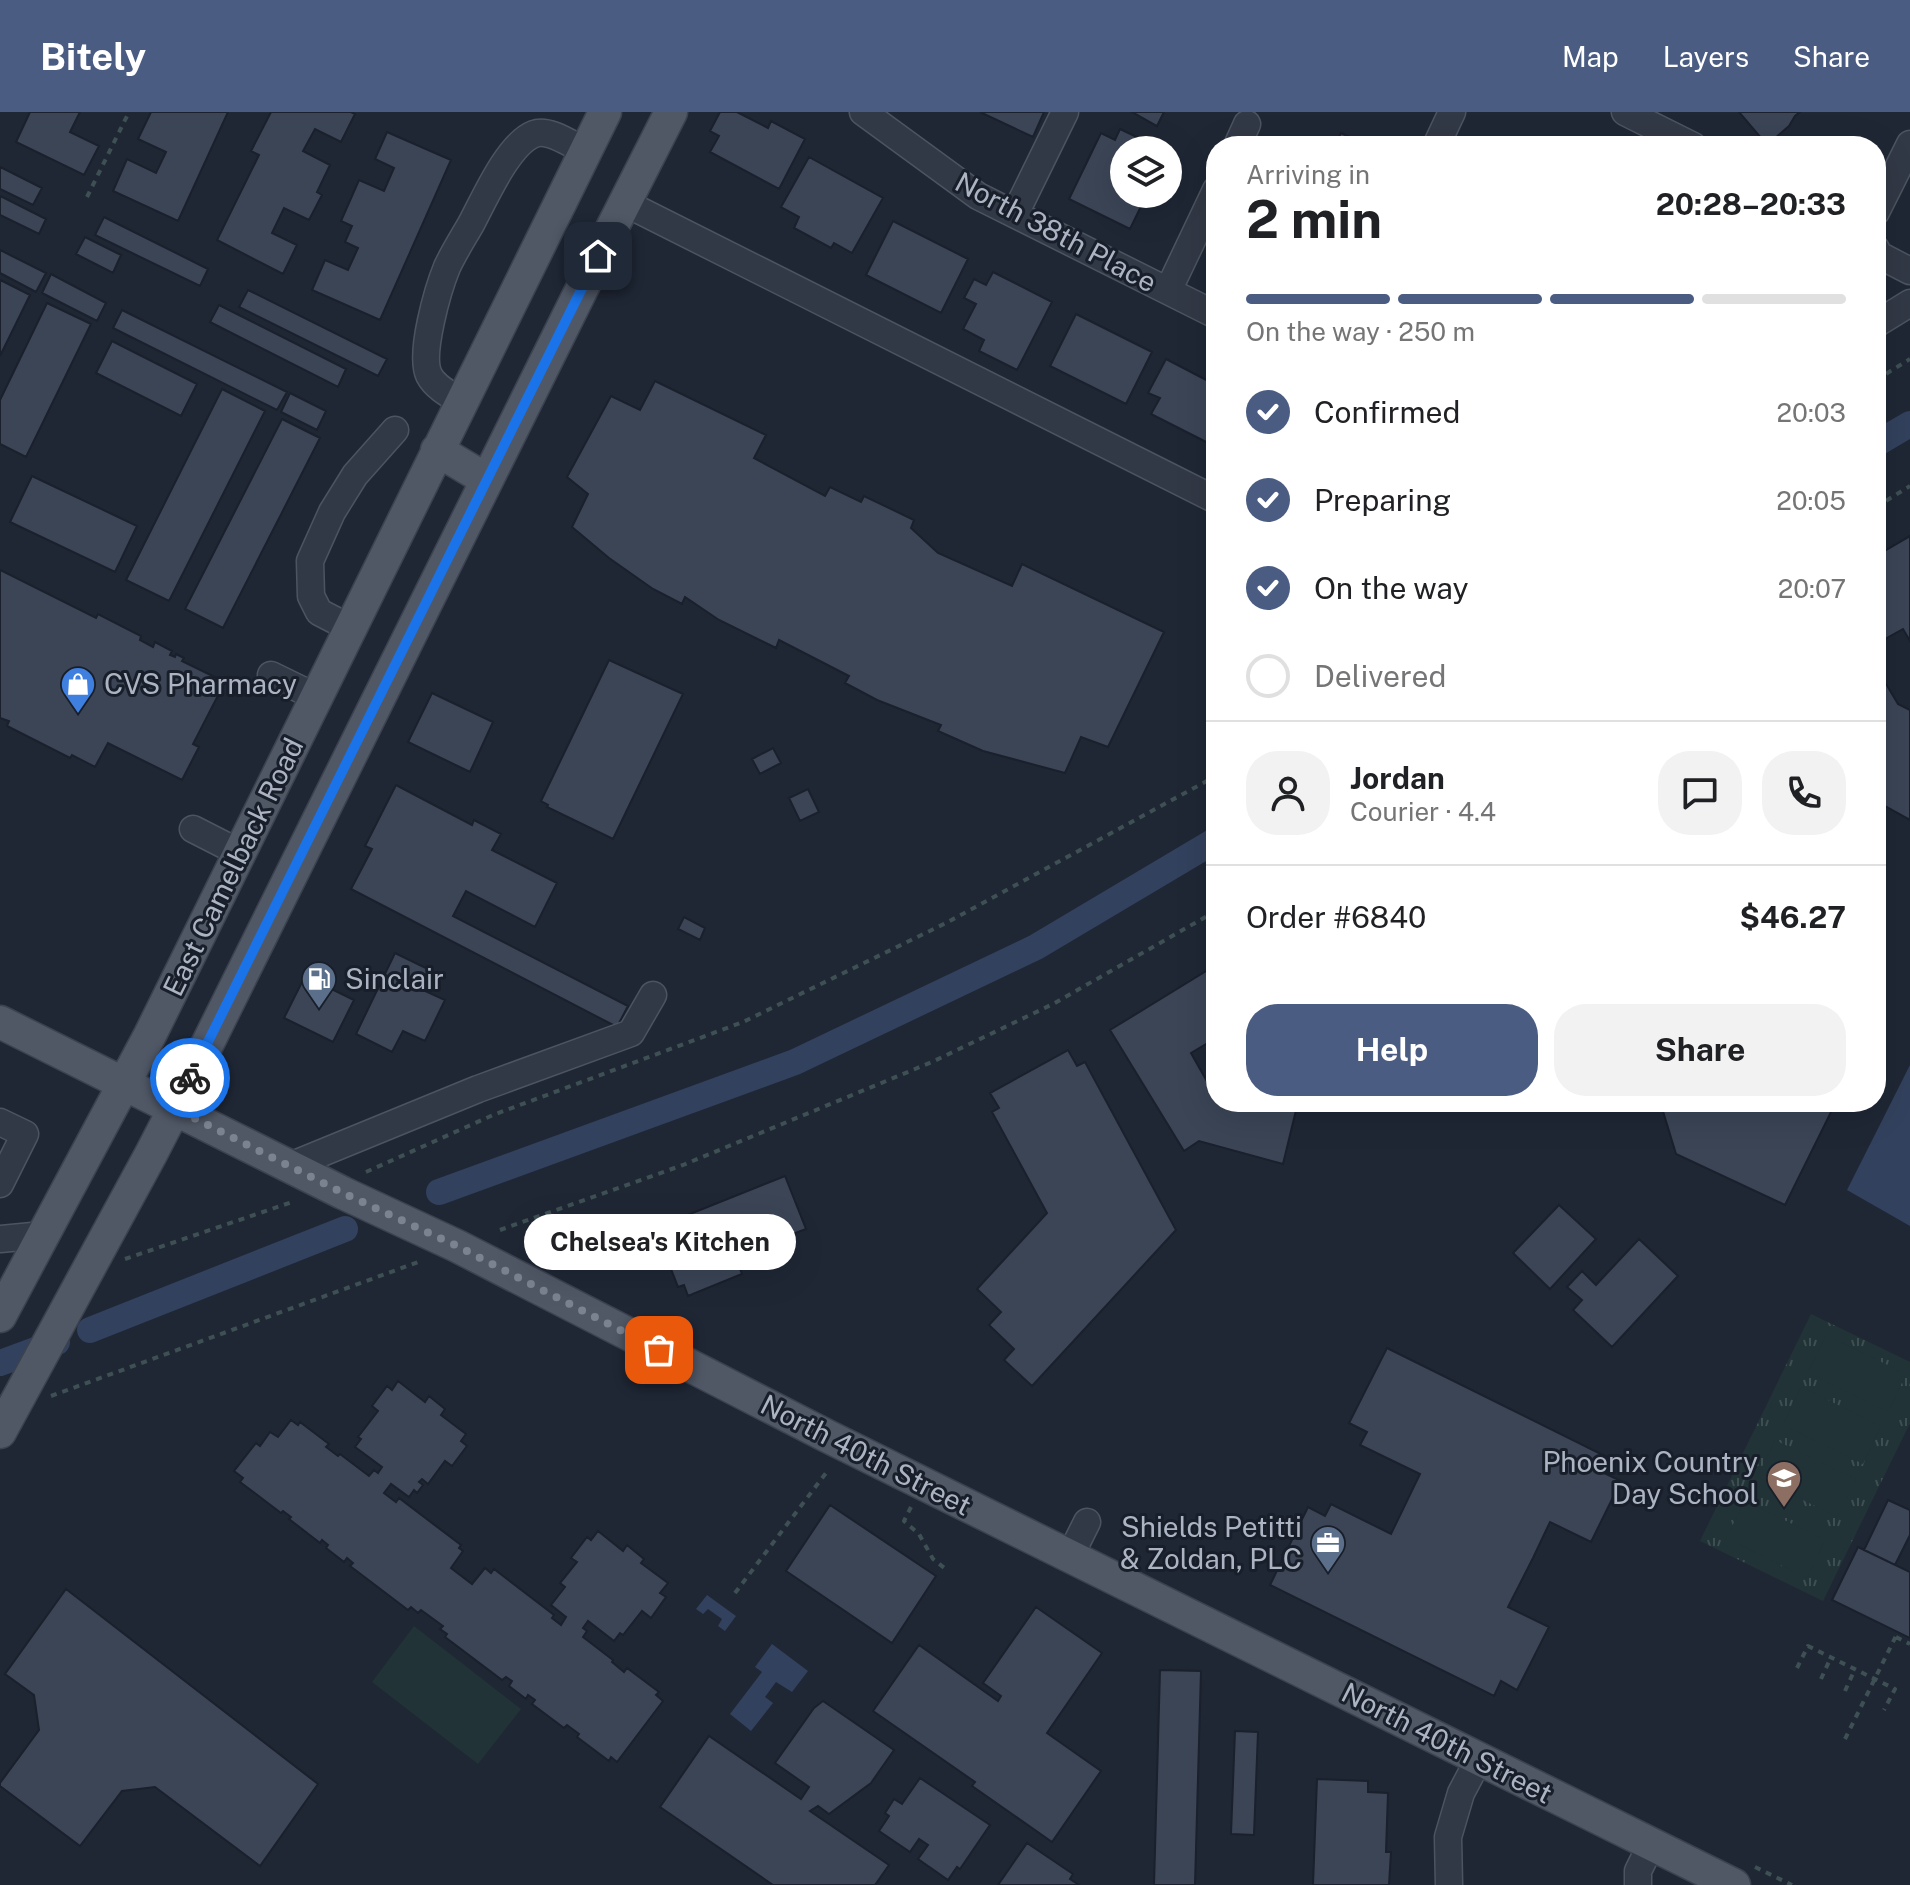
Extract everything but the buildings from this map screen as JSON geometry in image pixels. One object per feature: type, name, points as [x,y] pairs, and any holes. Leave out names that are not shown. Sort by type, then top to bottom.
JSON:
[{"type":"main road","name":"East Camelback Road","points":[[0,1316],[150,1035],[605,112]]},
{"type":"main road","name":"East Camelback Road","points":[[0,1432],[36,1390],[72,1299],[174,1108],[671,112]]},
{"type":"main road","points":[[437,450],[487,480]]},
{"type":"main road","name":"North 40th Street","points":[[0,1022],[343,1193],[432,1251],[827,1436],[1734,1885]]},
{"type":"street","name":"North 38th Place","points":[[863,112],[978,196],[1206,310]]},
{"type":"street","points":[[1015,214],[1065,112]]},
{"type":"street","points":[[1441,136],[1452,112]]},
{"type":"street","points":[[1625,112],[1673,136]]},
{"type":"street","points":[[462,402],[442,389],[429,375],[425,356],[427,335],[447,267],[503,164],[525,139],[536,133],[548,134],[585,151]]},
{"type":"street","points":[[1886,192],[1910,144]]},
{"type":"street","points":[[625,203],[1206,495]]},
{"type":"street","points":[[1168,291],[1206,211]]},
{"type":"street","points":[[1886,259],[1910,271]]},
{"type":"street","points":[[1886,318],[1910,303]]},
{"type":"street","points":[[350,628],[319,612],[311,596],[310,561],[332,512],[355,475],[395,430]]},
{"type":"street","points":[[271,675],[316,697]]},
{"type":"street","points":[[193,829],[240,853]]},
{"type":"street","points":[[290,1166],[478,1089],[631,1033],[653,995]]},
{"type":"street","points":[[0,1122],[25,1134],[0,1184]]},
{"type":"street","points":[[0,1239],[43,1235]]},
{"type":"street","points":[[1070,1556],[1087,1522]]},
{"type":"street","points":[[1449,1885],[1448,1837],[1461,1793],[1479,1759]]},
{"type":"street","points":[[1638,1885],[1638,1871],[1651,1845]]},
{"type":"path","points":[[87,197],[129,112]]},
{"type":"path","points":[[1886,374],[1910,359]]},
{"type":"path","points":[[1886,501],[1910,486]]},
{"type":"path","points":[[382,1165],[493,1115],[743,1022],[946,923],[1206,781]]},
{"type":"path","points":[[500,1230],[683,1165],[932,1062],[1053,1004],[1206,917]]},
{"type":"path","points":[[124,1259],[287,1204]]},
{"type":"path","points":[[36,1390],[432,1251]]},
{"type":"path","points":[[735,1593],[833,1463]]},
{"type":"path","points":[[912,1505],[904,1521],[919,1534],[933,1559],[947,1570]]},
{"type":"path","points":[[1845,1739],[1897,1634],[1910,1644]]},
{"type":"path","points":[[1797,1668],[1808,1646],[1831,1657],[1895,1689],[1884,1710]]},
{"type":"path","points":[[1821,1679],[1831,1657]]},
{"type":"path","points":[[1845,1691],[1855,1669]]},
{"type":"green space","points":[[1811,1314],[1910,1362],[1910,1423],[1823,1601],[1700,1541]]},
{"type":"green space","points":[[1826,1335],[1906,1374],[1888,1412],[1808,1373]]},
{"type":"green space","points":[[1801,1387],[1881,1426],[1863,1464],[1783,1425]]},
{"type":"green space","points":[[1775,1440],[1856,1479],[1837,1517],[1757,1477]]},
{"type":"green space","points":[[1745,1501],[1825,1540],[1807,1578],[1726,1538]]},
{"type":"green space","points":[[414,1626],[521,1709],[478,1764],[372,1682]]},
{"type":"water","points":[[1910,1065],[1910,1226],[1847,1190]]},
{"type":"water","points":[[707,1595],[736,1616],[725,1631],[718,1626],[722,1619],[708,1609],[703,1614],[696,1609]]},
{"type":"water","points":[[772,1644],[808,1671],[792,1692],[776,1682],[765,1697],[773,1703],[751,1731],[730,1714],[762,1672],[755,1667]]},
{"type":"waterway","points":[[1886,438],[1910,424]]},
{"type":"waterway","points":[[439,1192],[795,1062],[1036,947],[1206,846]]},
{"type":"waterway","points":[[90,1330],[345,1229]]},
{"type":"waterway","points":[[0,1363],[57,1342]]},
{"type":"way so far","points":[[190,1078],[174,1108],[457,1246],[659,1350]]},
{"type":"place","name":"CVS Pharmacy","points":[[78,715]]},
{"type":"place","name":"Sinclair","points":[[319,1010]]},
{"type":"place","name":"Chelsea's Kitchen","points":[[659,1350]]},
{"type":"place","name":"Phoenix Country Day School","points":[[1784,1509]]},
{"type":"place","name":"Shields Petitti & Zoldan, PLC","points":[[1328,1574]]},
{"type":"route","points":[[190,1078],[598,256]]}]
